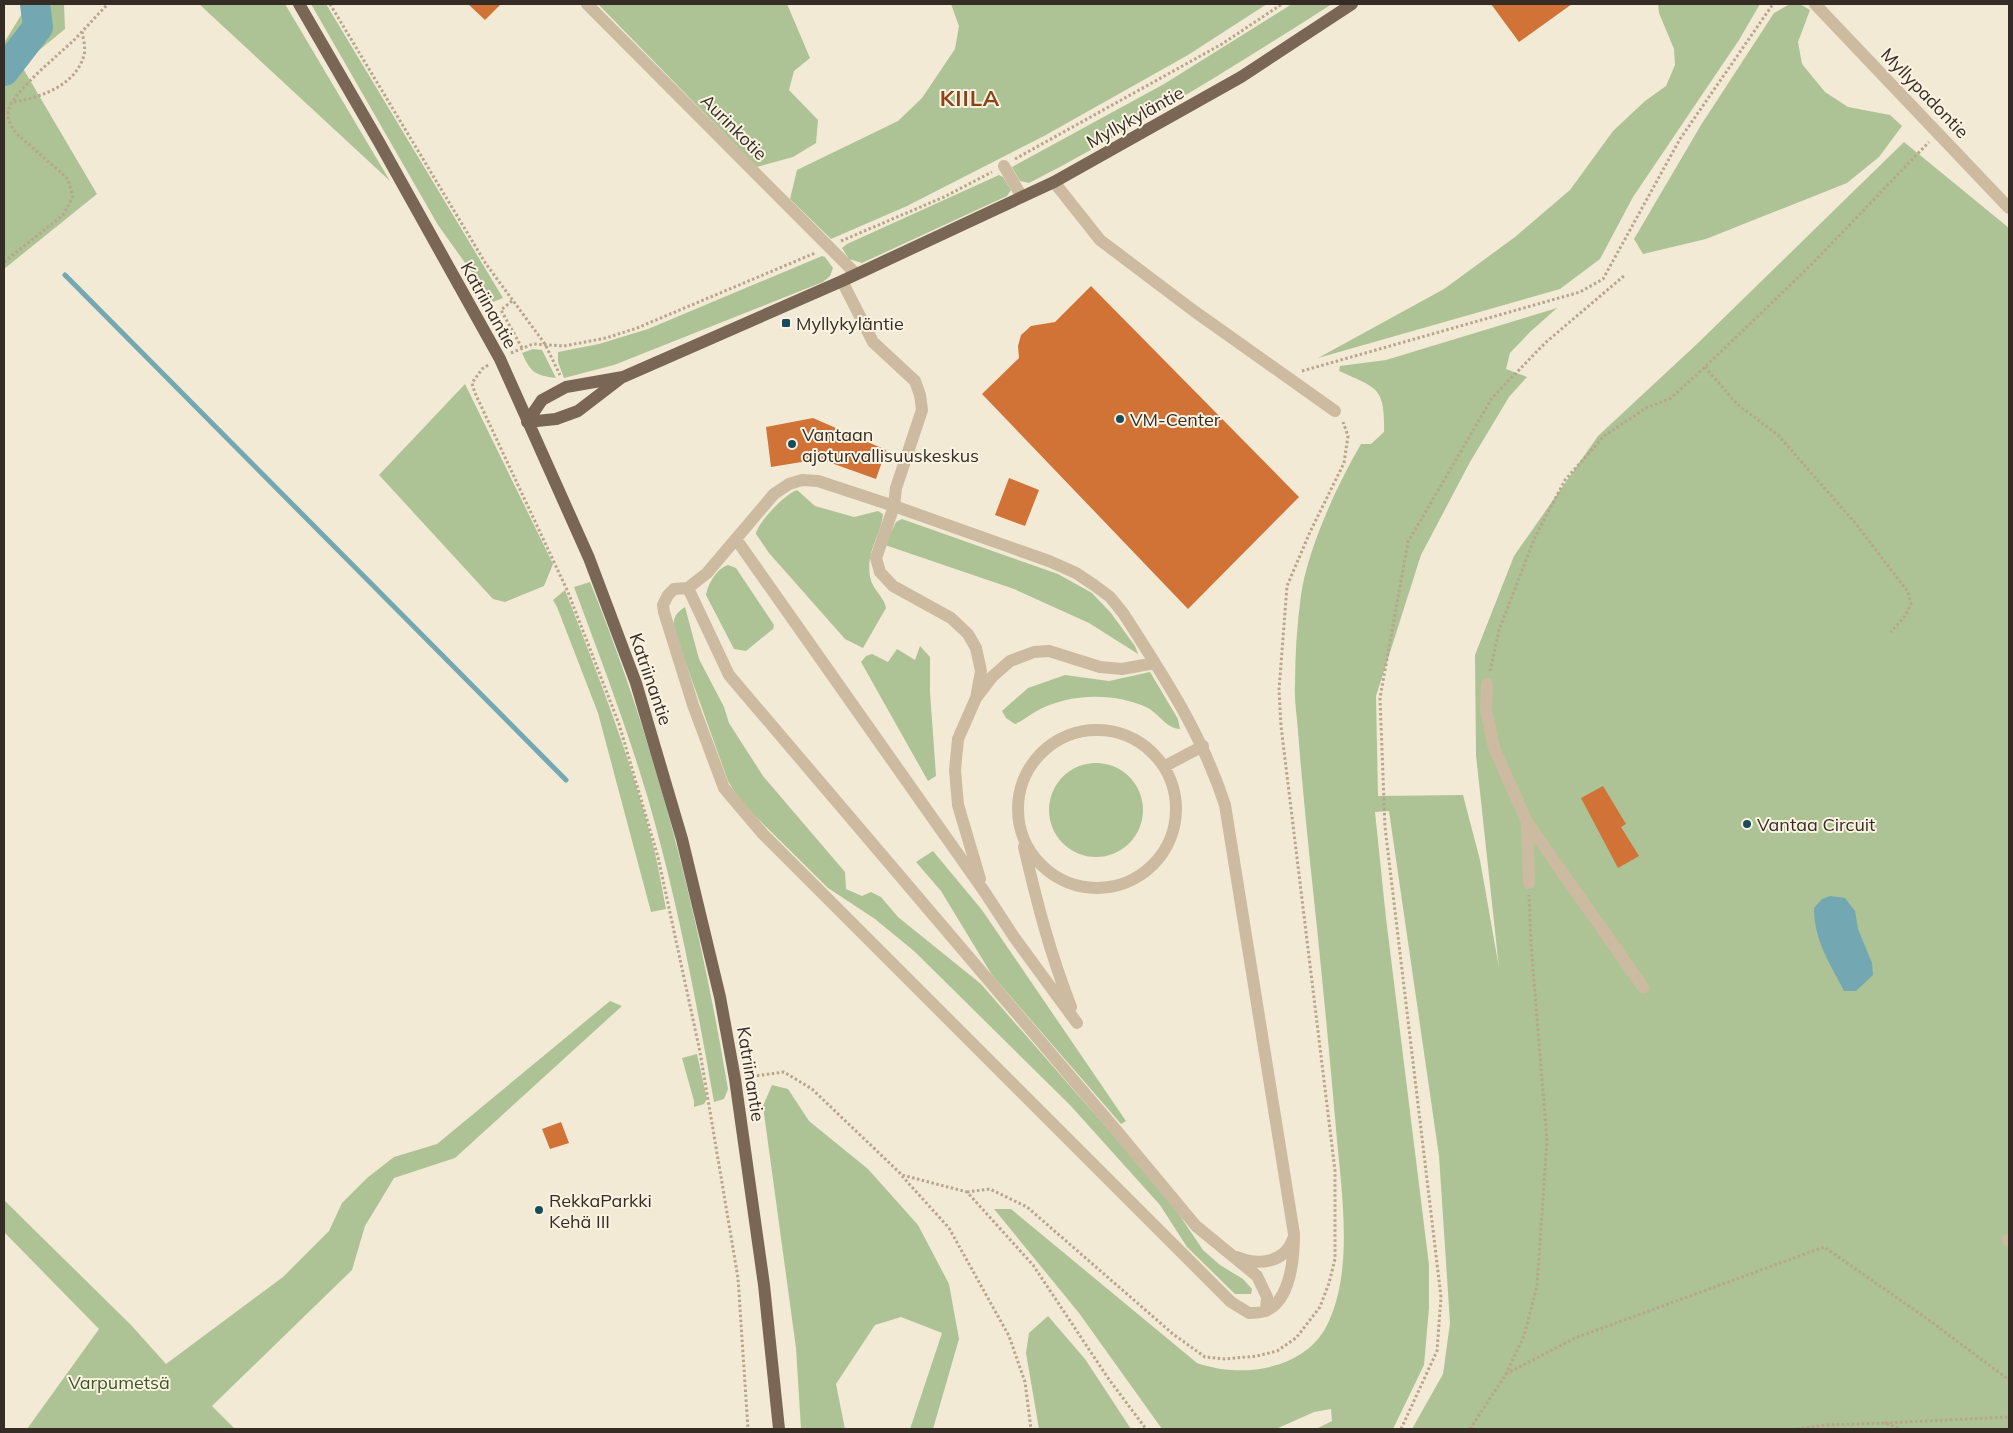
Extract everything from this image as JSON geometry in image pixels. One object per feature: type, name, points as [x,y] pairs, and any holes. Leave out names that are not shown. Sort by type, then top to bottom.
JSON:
[{"type":"main road","name":"Katriinantie","points":[[299,4],[500,358],[527,422],[590,558],[636,683],[682,839],[720,997],[735,1079],[764,1285],[779,1429]]},
{"type":"main road","name":"Myllykyläntie","points":[[527,422],[556,420],[578,411],[623,377],[842,281],[1054,182],[1242,77],[1352,4]]},
{"type":"main road","name":"Myllykyläntie","points":[[527,422],[542,400],[566,387],[623,377]]},
{"type":"street","name":"Aurinkotie","points":[[587,4],[856,274]]},
{"type":"street","name":"Myllypadontie","points":[[1816,4],[2009,208]]},
{"type":"street","points":[[1004,166],[1022,197]]},
{"type":"street","points":[[1054,182],[1100,240],[1194,311],[1334,411]]},
{"type":"street","points":[[842,281],[873,342],[916,382],[920,395],[922,410],[896,488],[894,506],[876,558],[880,572],[893,586],[951,618],[968,634],[976,648],[981,671],[976,698],[958,739],[955,770],[958,805],[984,891]]},
{"type":"street","points":[[802,480],[818,481],[894,506],[1049,561],[1076,573],[1094,585],[1123,613],[1155,663],[1203,746],[1225,805],[1294,1234],[1293,1261],[1287,1284],[1278,1300],[1266,1311],[1249,1313],[1231,1302],[763,834],[724,788],[693,704],[664,612],[663,605],[668,595],[674,589],[688,588],[707,573],[774,494],[790,484],[802,480]]},
{"type":"street","points":[[736,539],[984,891],[1014,937],[1077,1023],[1043,929],[1021,831],[1018,812],[1019,793],[1025,775],[1035,759],[1048,746],[1065,736],[1083,730],[1102,729],[1121,732],[1153,751],[1165,766],[1174,785],[1177,806],[1175,827],[1168,846],[1156,863],[1140,876],[1120,885],[1100,888],[1086,887],[1059,879],[1042,866],[1029,850],[1021,831]]},
{"type":"street","points":[[688,588],[729,675],[1196,1226],[1257,1276],[1268,1297],[1266,1311]]},
{"type":"street","points":[[976,698],[992,677],[1010,661],[1034,652],[1049,651],[1100,667],[1122,669],[1138,668],[1155,663]]},
{"type":"street","points":[[1487,684],[1486,709],[1494,748],[1527,822],[1643,987]]},
{"type":"street","points":[[1165,766],[1203,746]]},
{"type":"street","points":[[1527,822],[1529,883]]},
{"type":"street","points":[[1230,1254],[1250,1262],[1273,1261],[1290,1248],[1294,1234]]},
{"type":"path","points":[[4,262],[63,216],[73,198],[68,179],[17,134],[11,126],[8,120],[13,103],[48,63],[108,4]]},
{"type":"path","points":[[330,4],[486,264],[544,344]]},
{"type":"path","points":[[512,301],[502,310],[522,348],[533,344],[564,346],[606,338],[637,328],[944,197],[1004,166],[1222,44],[1282,4]]},
{"type":"path","points":[[1285,376],[1580,292],[1603,279],[1680,139],[1773,4]]},
{"type":"path","points":[[13,103],[28,100],[60,87],[77,72],[85,53],[82,31]]},
{"type":"path","points":[[1487,684],[1503,621],[1535,538],[1565,480],[1604,436],[1646,408],[1671,398],[1705,367],[1812,264],[1938,133]]},
{"type":"path","points":[[1401,1429],[1437,1351],[1441,1297],[1385,827],[1380,698],[1408,542],[1492,398],[1545,343],[1625,274]]},
{"type":"path","points":[[1705,367],[1737,404],[1778,435],[1856,524],[1908,592],[1911,604],[1891,632]]},
{"type":"path","points":[[482,369],[472,383],[475,393],[568,592],[619,724],[658,857],[700,1052],[738,1278],[748,1429]]},
{"type":"path","points":[[1470,1429],[1506,1374],[1524,1336],[1538,1286],[1547,1140],[1531,944],[1529,883]]},
{"type":"path","points":[[735,1079],[784,1072],[812,1089],[902,1175],[949,1228],[1009,1336],[1025,1382],[1031,1429]]},
{"type":"path","points":[[902,1175],[967,1192],[1033,1265],[1108,1378],[1146,1429]]},
{"type":"path","points":[[1506,1374],[1575,1338],[1824,1247],[1926,1318],[2009,1380]]},
{"type":"path","points":[[1797,1429],[1826,1425],[2009,1417]]},
{"type":"path","points":[[1885,1423],[1901,1429]]},
{"type":"green space","points":[[24,4],[64,4],[65,29],[21,65],[97,194],[4,269],[4,43],[26,7]]},
{"type":"green space","points":[[199,4],[285,4],[390,181]]},
{"type":"green space","points":[[311,4],[326,4],[503,298],[493,302],[438,225]]},
{"type":"green space","points":[[598,4],[787,4],[810,58],[794,71],[789,90],[818,120],[816,143],[793,157],[757,167]]},
{"type":"green space","points":[[951,4],[1267,4],[1188,55],[1044,136],[907,206],[831,239],[790,199],[797,170],[898,121],[922,98],[955,49],[959,26]]},
{"type":"green space","points":[[1292,4],[1332,4],[1220,74],[1107,141],[1029,183],[1020,181],[1012,167],[1164,84]]},
{"type":"green space","points":[[1658,4],[1760,4],[1739,40],[1633,197],[1600,259],[1560,289],[1318,358],[1444,289],[1515,237],[1570,190],[1613,131],[1645,101],[1666,86],[1675,65],[1674,49],[1659,13]]},
{"type":"green space","points":[[1790,4],[1800,4],[1810,10],[1798,42],[1802,64],[1825,92],[1848,107],[1890,115],[1902,126],[1879,157],[1847,183],[1706,239],[1643,254],[1634,239],[1701,125],[1774,13]]},
{"type":"green space","name":"Vantaa Circuit","points":[[1904,142],[2009,228],[2009,1429],[1412,1429],[1443,1374],[1450,1323],[1439,1156],[1389,811],[1375,812],[1386,918],[1429,1265],[1429,1308],[1424,1365],[1393,1429],[1316,1429],[1332,1421],[1331,1409],[1314,1412],[1276,1429],[1162,1429],[1079,1313],[994,1209],[1011,1209],[1197,1363],[1215,1368],[1234,1370],[1253,1370],[1272,1366],[1290,1360],[1306,1350],[1319,1338],[1329,1321],[1337,1299],[1344,1252],[1343,1201],[1295,702],[1296,640],[1305,577],[1310,557],[1325,517],[1342,478],[1361,444],[1371,444],[1384,432],[1383,406],[1376,391],[1362,381],[1339,371],[1340,366],[1386,360],[1557,308],[1510,353],[1506,369],[1527,377],[1509,397],[1470,462],[1421,555],[1376,696],[1378,796],[1463,795],[1480,860],[1499,968],[1476,755],[1475,655],[1514,556],[1598,436],[1698,343]]},
{"type":"green space","points":[[999,175],[1003,177],[1011,190],[1007,196],[862,263],[849,259],[842,248],[847,244]]},
{"type":"green space","points":[[822,256],[825,257],[833,268],[830,276],[823,282],[614,365],[564,378],[558,362],[558,352],[599,344],[648,329]]},
{"type":"green space","points":[[533,349],[542,350],[556,378],[543,376],[531,369],[522,353]]},
{"type":"green space","points":[[465,384],[553,564],[544,586],[505,602],[493,599],[379,475]]},
{"type":"green space","points":[[797,490],[815,506],[854,517],[878,511],[883,514],[869,567],[871,581],[886,608],[863,648],[845,639],[769,553],[756,534],[761,523],[773,509],[792,492]]},
{"type":"green space","points":[[902,519],[1058,574],[1092,593],[1111,613],[1135,646],[1138,654],[1089,623],[1014,589],[885,545],[896,522]]},
{"type":"green space","points":[[728,565],[736,568],[774,625],[773,629],[746,651],[734,649],[706,595],[714,577],[720,569]]},
{"type":"green space","points":[[590,582],[614,643],[655,768],[689,895],[728,1089],[724,1099],[714,1102],[674,898],[657,831],[629,739],[574,587]]},
{"type":"green space","points":[[565,590],[614,718],[635,783],[654,849],[666,909],[651,912],[598,713],[553,600]]},
{"type":"green space","points":[[685,607],[699,659],[724,707],[729,723],[763,776],[845,872],[846,889],[862,896],[871,892],[881,897],[898,917],[981,984],[1146,1173],[1176,1210],[1203,1250],[1220,1265],[1243,1279],[1252,1289],[1251,1294],[1235,1294],[1187,1247],[1160,1205],[1070,1105],[914,951],[875,919],[828,888],[751,812],[736,794],[728,781],[674,630],[675,616]]},
{"type":"green space","points":[[920,646],[930,657],[930,692],[936,776],[928,781],[861,662],[866,656],[872,654],[888,662],[897,649],[915,660]]},
{"type":"green space","points":[[1150,672],[1178,719],[1180,729],[1171,727],[1148,708],[1121,699],[1106,697],[1076,698],[1062,701],[1035,712],[1015,724],[1006,718],[1002,711],[1028,688],[1065,675],[1109,681]]},
{"type":"green space","points":[[1096,763],[1114,766],[1129,777],[1140,792],[1143,810],[1140,828],[1129,843],[1114,854],[1096,857],[1078,854],[1063,843],[1052,828],[1049,810],[1052,792],[1063,777],[1078,766]]},
{"type":"green space","points":[[933,851],[982,910],[1126,1121],[1121,1124],[992,975],[941,891],[916,862]]},
{"type":"green space","name":"Varpumetsä","points":[[610,1001],[622,1006],[455,1158],[394,1178],[365,1226],[352,1270],[212,1406],[235,1429],[27,1429],[99,1329],[4,1232],[4,1200],[131,1325],[166,1364],[283,1277],[329,1231],[342,1203],[367,1178],[394,1157],[437,1144]]},
{"type":"green space","points":[[697,1054],[707,1099],[704,1104],[694,1107],[682,1058]]},
{"type":"green space","points":[[772,1085],[788,1089],[809,1121],[868,1169],[918,1225],[949,1284],[959,1339],[933,1429],[910,1429],[942,1333],[901,1317],[875,1325],[836,1384],[845,1429],[801,1429],[796,1348],[763,1106]]},
{"type":"green space","points":[[1048,1316],[1085,1359],[1131,1429],[1039,1429],[1026,1353],[1029,1333]]},
{"type":"water","points":[[1830,896],[1845,898],[1855,911],[1858,929],[1872,963],[1873,975],[1856,991],[1844,991],[1824,951],[1817,931],[1814,908],[1822,899]]},
{"type":"building","points":[[468,4],[501,4],[485,20]]},
{"type":"building","points":[[1491,4],[1572,4],[1519,42]]},
{"type":"building","points":[[1091,286],[1299,497],[1188,609],[982,394],[1019,358],[1018,346],[1021,335],[1031,326],[1055,322]]},
{"type":"building","points":[[813,418],[886,450],[876,479],[820,459],[771,467],[766,427]]},
{"type":"building","points":[[1009,478],[1039,490],[1025,526],[995,515]]},
{"type":"building","points":[[1603,786],[1626,824],[1621,827],[1639,856],[1618,868],[1581,798]]},
{"type":"building","points":[[561,1122],[569,1143],[550,1149],[542,1129]]},
{"type":"waterway","points":[[4,71],[38,27],[35,4]]},
{"type":"waterway","points":[[65,275],[566,780]]},
{"type":"place","name":"Myllykyläntie","points":[[786,323]]},
{"type":"place","name":"VM-Center","points":[[1120,419]]},
{"type":"place","name":"Vantaan ajoturvallisuuskeskus","points":[[792,444]]},
{"type":"place","name":"Vantaa Circuit","points":[[1747,824]]},
{"type":"place","name":"RekkaParkki Kehä III","points":[[539,1210]]},
{"type":"district","name":"KIILA","points":[[970,98]]}]
